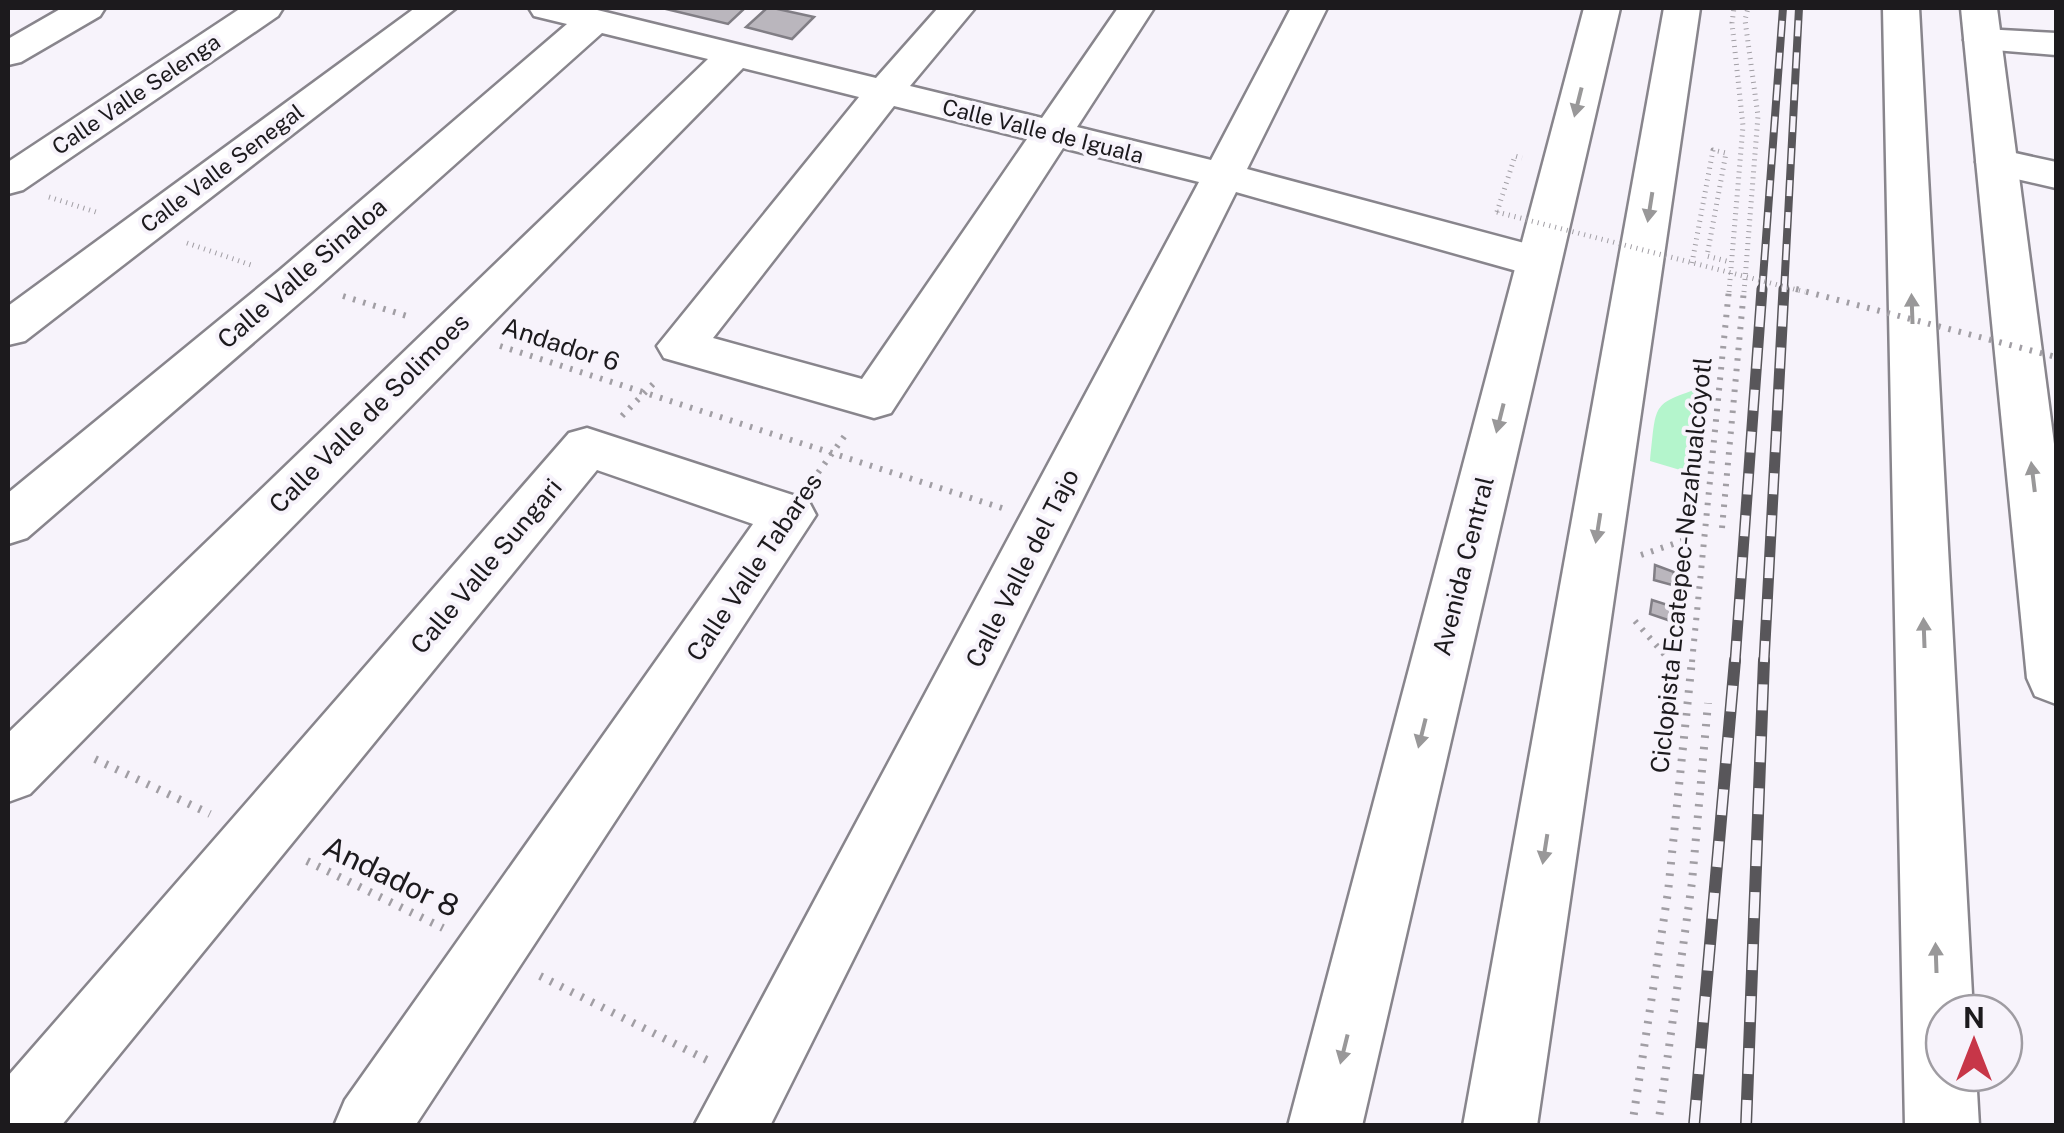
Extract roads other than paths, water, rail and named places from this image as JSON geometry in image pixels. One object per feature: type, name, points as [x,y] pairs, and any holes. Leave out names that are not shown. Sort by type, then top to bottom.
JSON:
[{"type":"main road","points":[[8,54],[88,8]]},
{"type":"main road","name":"Calle Valle Selenga","points":[[24,187],[265,8]]},
{"type":"main road","name":"Calle Valle Senegal","points":[[8,329],[438,8]]},
{"type":"main road","name":"Calle Valle de Iguala","points":[[547,8],[1221,174],[1538,262]]},
{"type":"main road","points":[[957,8],[885,91],[681,346],[874,400],[1049,132],[1136,8]]},
{"type":"main road","name":"Calle Valle del Tajo","points":[[742,1104],[1309,8]]},
{"type":"main road","name":"Avenida Central","points":[[1325,1126],[1602,8]]},
{"type":"main road","points":[[1500,1126],[1682,8]]},
{"type":"main road","points":[[1900,8],[1942,1126]]},
{"type":"main road","name":"Calle Valle Sinaloa","points":[[8,523],[296,280],[594,20]]},
{"type":"main road","points":[[2056,44],[1981,24],[2056,678]]},
{"type":"main road","name":"Calle Valle de Solimoes","points":[[8,774],[452,330],[734,55]]},
{"type":"main road","points":[[1997,162],[2056,176]]},
{"type":"main road","name":"Calle Valle Sungari","points":[[14,1126],[587,447],[789,515]]},
{"type":"main road","name":"Calle Valle Tabares","points":[[371,1126],[789,515]]},
{"type":"railway","points":[[1762,292],[1783,8]]},
{"type":"railway","points":[[1784,292],[1799,8]]},
{"type":"railway","points":[[1735,662],[1762,289]]},
{"type":"railway","points":[[1764,662],[1784,289]]},
{"type":"railway","points":[[1694,1126],[1735,660]]},
{"type":"railway","points":[[1746,1126],[1764,660]]}]
